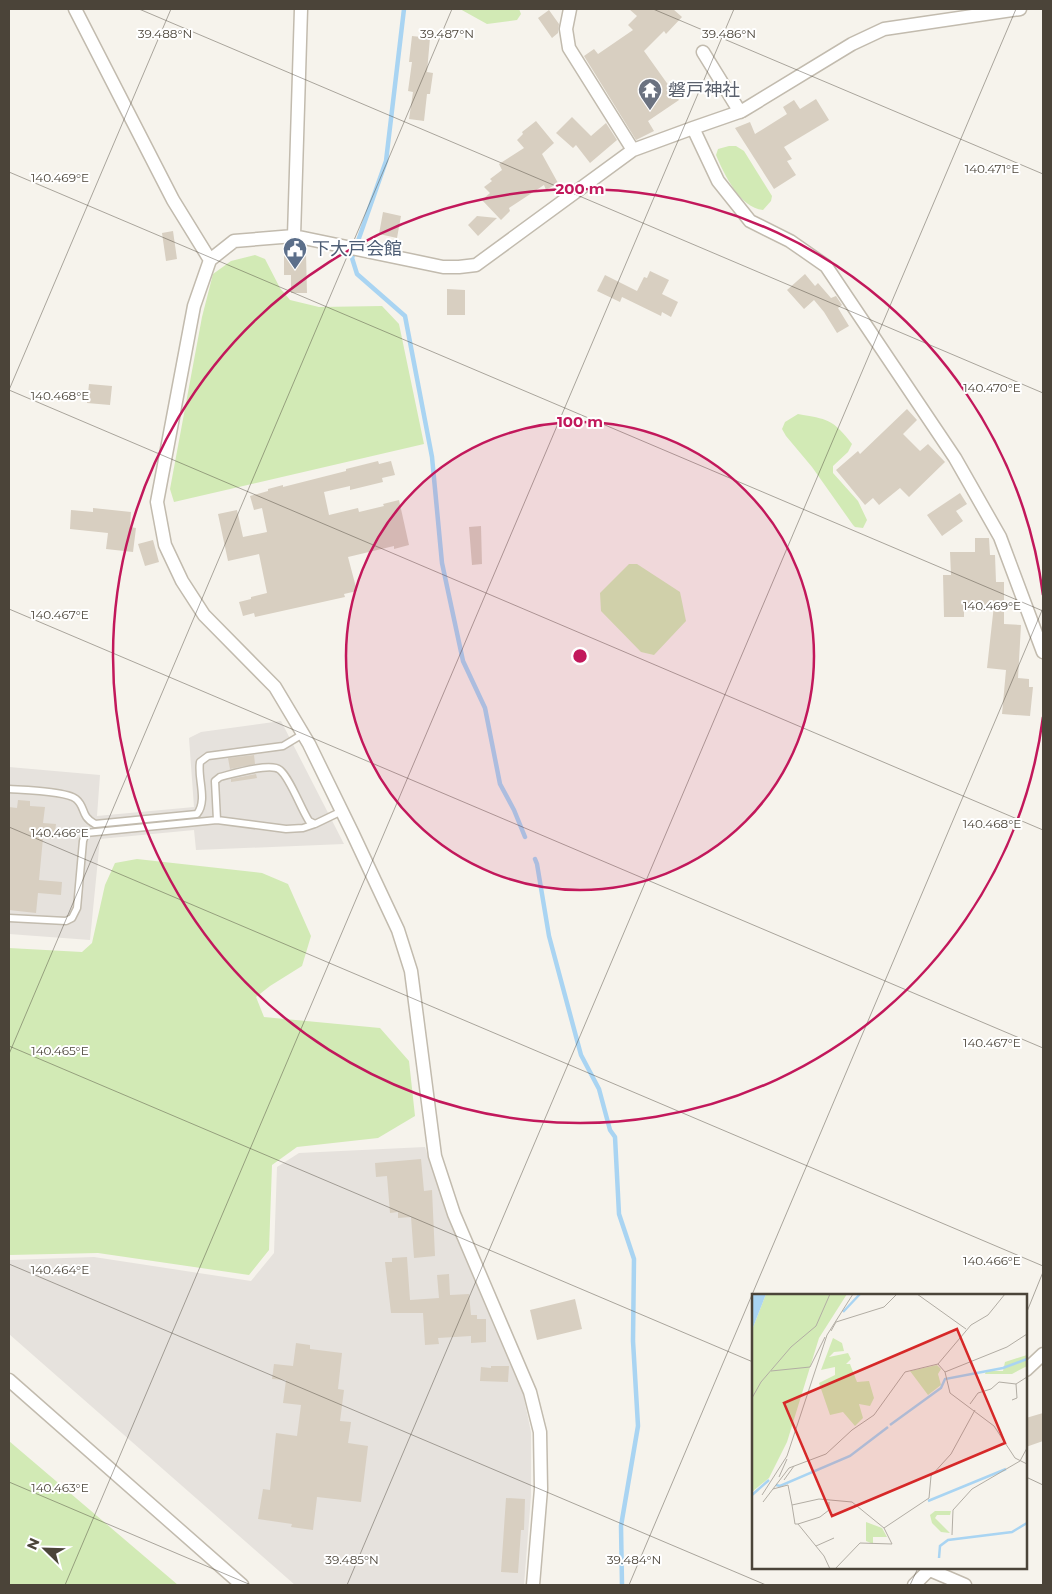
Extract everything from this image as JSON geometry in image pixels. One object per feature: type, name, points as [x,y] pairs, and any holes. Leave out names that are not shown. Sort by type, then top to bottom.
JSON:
[{"type":"street","points":[[75,9],[173,200],[210,260]]},
{"type":"street","points":[[294,236],[301,9]]},
{"type":"street","points":[[570,9],[566,29],[569,48],[633,150]]},
{"type":"street","points":[[533,1585],[540,1480],[540,1432],[530,1392],[454,1214],[435,1156],[411,971],[398,930],[342,811],[275,687],[204,615],[182,581],[165,545],[157,502],[194,306],[210,260],[234,241],[294,236],[443,267],[476,265],[633,150],[740,112],[852,44],[884,29],[1020,9]]},
{"type":"street","points":[[704,52],[740,112]]},
{"type":"street","points":[[693,128],[718,181],[750,221],[790,241],[826,266],[955,458],[1000,537],[1043,652]]},
{"type":"street","points":[[1027,1369],[1043,1354]]},
{"type":"street","points":[[9,1380],[242,1585]]},
{"type":"street","points":[[914,1585],[930,1569],[965,1585]]},
{"type":"lane","points":[[9,789],[67,795],[76,799],[88,820],[95,824],[198,814],[202,808],[198,770],[200,762],[208,756],[283,746],[302,734]]},
{"type":"lane","points":[[217,820],[215,781],[220,777],[269,767],[280,769],[309,821],[315,824]]},
{"type":"lane","points":[[9,918],[66,921],[72,918],[77,908],[83,841],[86,833],[217,820],[286,829],[303,828],[342,811]]},
{"type":"shaded area","points":[[281,721],[344,844],[196,850],[194,830],[100,839],[90,940],[9,934],[9,767],[100,775],[97,816],[194,807],[189,738],[201,732]]},
{"type":"shaded area","points":[[425,1147],[446,1212],[514,1366],[522,1389],[531,1432],[531,1496],[524,1585],[295,1585],[9,1334],[9,1260],[94,1257],[251,1281],[274,1253],[277,1167],[299,1153]]},
{"type":"green space","points":[[460,9],[519,9],[521,14],[517,20],[487,24]]},
{"type":"green space","points":[[736,146],[744,151],[772,196],[771,201],[763,210],[755,208],[740,197],[723,171],[716,155],[718,149]]},
{"type":"green space","points":[[255,255],[265,259],[280,288],[290,300],[319,307],[382,306],[399,324],[424,444],[174,502],[170,489],[202,317],[213,274],[231,261]]},
{"type":"green space","points":[[798,414],[829,421],[840,429],[852,444],[848,452],[833,466],[833,473],[858,501],[867,520],[863,528],[853,525],[812,467],[782,429],[785,422]]},
{"type":"green space","points":[[629,564],[637,564],[680,592],[686,621],[654,655],[641,652],[601,611],[600,593]]},
{"type":"green space","points":[[137,859],[262,873],[288,884],[311,936],[302,966],[256,997],[264,1017],[380,1028],[409,1061],[415,1116],[378,1138],[297,1147],[272,1165],[269,1250],[249,1275],[98,1253],[9,1255],[9,948],[82,952],[92,943],[105,885],[115,863]]},
{"type":"green space","points":[[9,1441],[178,1585],[9,1585]]},
{"type":"building","points":[[629,9],[673,9],[682,17],[666,34],[664,31],[644,51],[679,100],[648,121],[654,131],[636,140],[584,56],[594,49],[598,54],[633,30],[628,25],[637,16]]},
{"type":"building","points":[[549,10],[559,24],[558,33],[552,38],[538,18]]},
{"type":"building","points":[[412,36],[430,38],[427,72],[433,73],[430,94],[427,94],[424,121],[409,119],[413,92],[408,91],[412,62],[409,62]]},
{"type":"building","points":[[816,99],[829,120],[784,147],[792,159],[787,161],[796,175],[774,189],[735,128],[750,122],[755,134],[787,114],[783,107],[794,100],[800,109]]},
{"type":"building","points":[[572,117],[591,136],[606,123],[617,140],[590,163],[576,145],[573,148],[556,133]]},
{"type":"building","points":[[536,121],[554,143],[542,154],[558,183],[546,190],[544,185],[509,208],[510,211],[501,220],[482,200],[490,193],[484,187],[492,181],[490,179],[502,170],[499,164],[524,148],[517,140],[523,134],[522,132]]},
{"type":"building","points":[[383,212],[401,216],[397,238],[379,234]]},
{"type":"building","points":[[477,216],[497,218],[478,236],[468,225]]},
{"type":"building","points":[[173,231],[177,259],[166,261],[162,233]]},
{"type":"building","name":"下大戸会館","points":[[284,253],[306,253],[307,293],[291,293],[291,275],[284,275]]},
{"type":"building","points":[[650,271],[669,280],[662,294],[678,302],[671,317],[662,312],[661,316],[622,297],[620,302],[597,291],[605,275],[637,291],[644,277],[647,278]]},
{"type":"building","points":[[805,274],[815,286],[818,283],[831,298],[836,296],[842,305],[838,308],[849,326],[837,333],[814,300],[804,309],[787,290]]},
{"type":"building","points":[[447,289],[465,290],[465,315],[447,315]]},
{"type":"building","points":[[89,384],[112,386],[110,405],[87,403]]},
{"type":"building","points":[[907,409],[917,420],[903,434],[920,451],[928,444],[945,462],[909,497],[900,488],[879,505],[873,498],[865,505],[836,470],[858,451],[860,454]]},
{"type":"building","points":[[378,461],[379,464],[391,461],[395,475],[382,478],[383,482],[350,490],[350,486],[324,492],[329,515],[358,508],[359,512],[399,500],[409,545],[394,549],[394,546],[348,557],[357,591],[344,594],[345,597],[255,617],[254,613],[243,616],[239,602],[267,593],[259,554],[228,561],[218,514],[237,510],[243,537],[267,532],[262,508],[254,510],[250,496],[268,491],[268,489],[346,471],[346,469]]},
{"type":"building","points":[[960,493],[967,504],[956,511],[963,521],[942,536],[927,515]]},
{"type":"building","points":[[93,508],[131,512],[130,527],[136,528],[133,552],[106,549],[108,533],[70,529],[71,510],[93,512]]},
{"type":"building","points":[[481,526],[482,564],[472,565],[469,527]]},
{"type":"building","points":[[975,538],[989,538],[990,555],[995,555],[996,582],[1004,582],[1004,624],[1021,625],[1018,678],[1029,679],[1029,687],[1033,687],[1030,716],[1002,714],[1006,670],[987,668],[994,605],[964,605],[964,617],[944,617],[943,575],[951,575],[950,552],[975,552]]},
{"type":"building","points":[[153,540],[159,562],[145,566],[138,544]]},
{"type":"building","points":[[254,755],[255,764],[230,769],[228,758]]},
{"type":"building","points":[[256,774],[257,778],[231,782],[231,779]]},
{"type":"building","points":[[18,800],[30,801],[30,806],[45,807],[43,823],[56,824],[54,839],[43,838],[39,880],[62,882],[61,895],[38,893],[36,913],[9,910],[9,807],[17,808]]},
{"type":"building","points":[[421,1159],[424,1191],[432,1190],[435,1256],[414,1258],[411,1217],[398,1218],[398,1212],[390,1213],[387,1176],[376,1177],[375,1163]]},
{"type":"building","points":[[407,1257],[410,1300],[439,1298],[437,1275],[449,1274],[450,1295],[469,1294],[471,1315],[477,1315],[477,1319],[486,1319],[486,1342],[471,1343],[471,1336],[438,1338],[439,1344],[425,1345],[423,1313],[391,1313],[385,1262],[392,1262],[392,1258]]},
{"type":"building","points":[[575,1299],[582,1329],[537,1340],[530,1310]]},
{"type":"building","points":[[296,1343],[310,1345],[310,1349],[342,1353],[338,1389],[344,1390],[340,1421],[351,1422],[348,1443],[368,1446],[361,1502],[317,1497],[313,1530],[291,1527],[292,1524],[258,1519],[263,1489],[270,1490],[276,1433],[297,1436],[301,1405],[283,1403],[286,1380],[272,1379],[274,1364],[293,1366]]},
{"type":"building","points":[[491,1366],[509,1366],[508,1382],[480,1381],[481,1367],[491,1368]]},
{"type":"building","points":[[1043,1413],[1043,1441],[1027,1447],[1027,1418]]},
{"type":"building","points":[[506,1498],[525,1499],[524,1530],[521,1530],[518,1573],[501,1572]]},
{"type":"waterway","points":[[404,9],[386,161],[352,258],[357,274],[405,316],[432,457],[442,563],[463,661],[485,708],[500,784],[514,810],[525,837]]},
{"type":"waterway","points":[[535,859],[549,936],[581,1055],[599,1089],[610,1130],[615,1137],[619,1214],[634,1259],[633,1341],[638,1426],[621,1526],[622,1585]]},
{"type":"place","name":"磐戸神社","points":[[650,111]]},
{"type":"place","name":"下大戸会館","points":[[295,270]]}]
